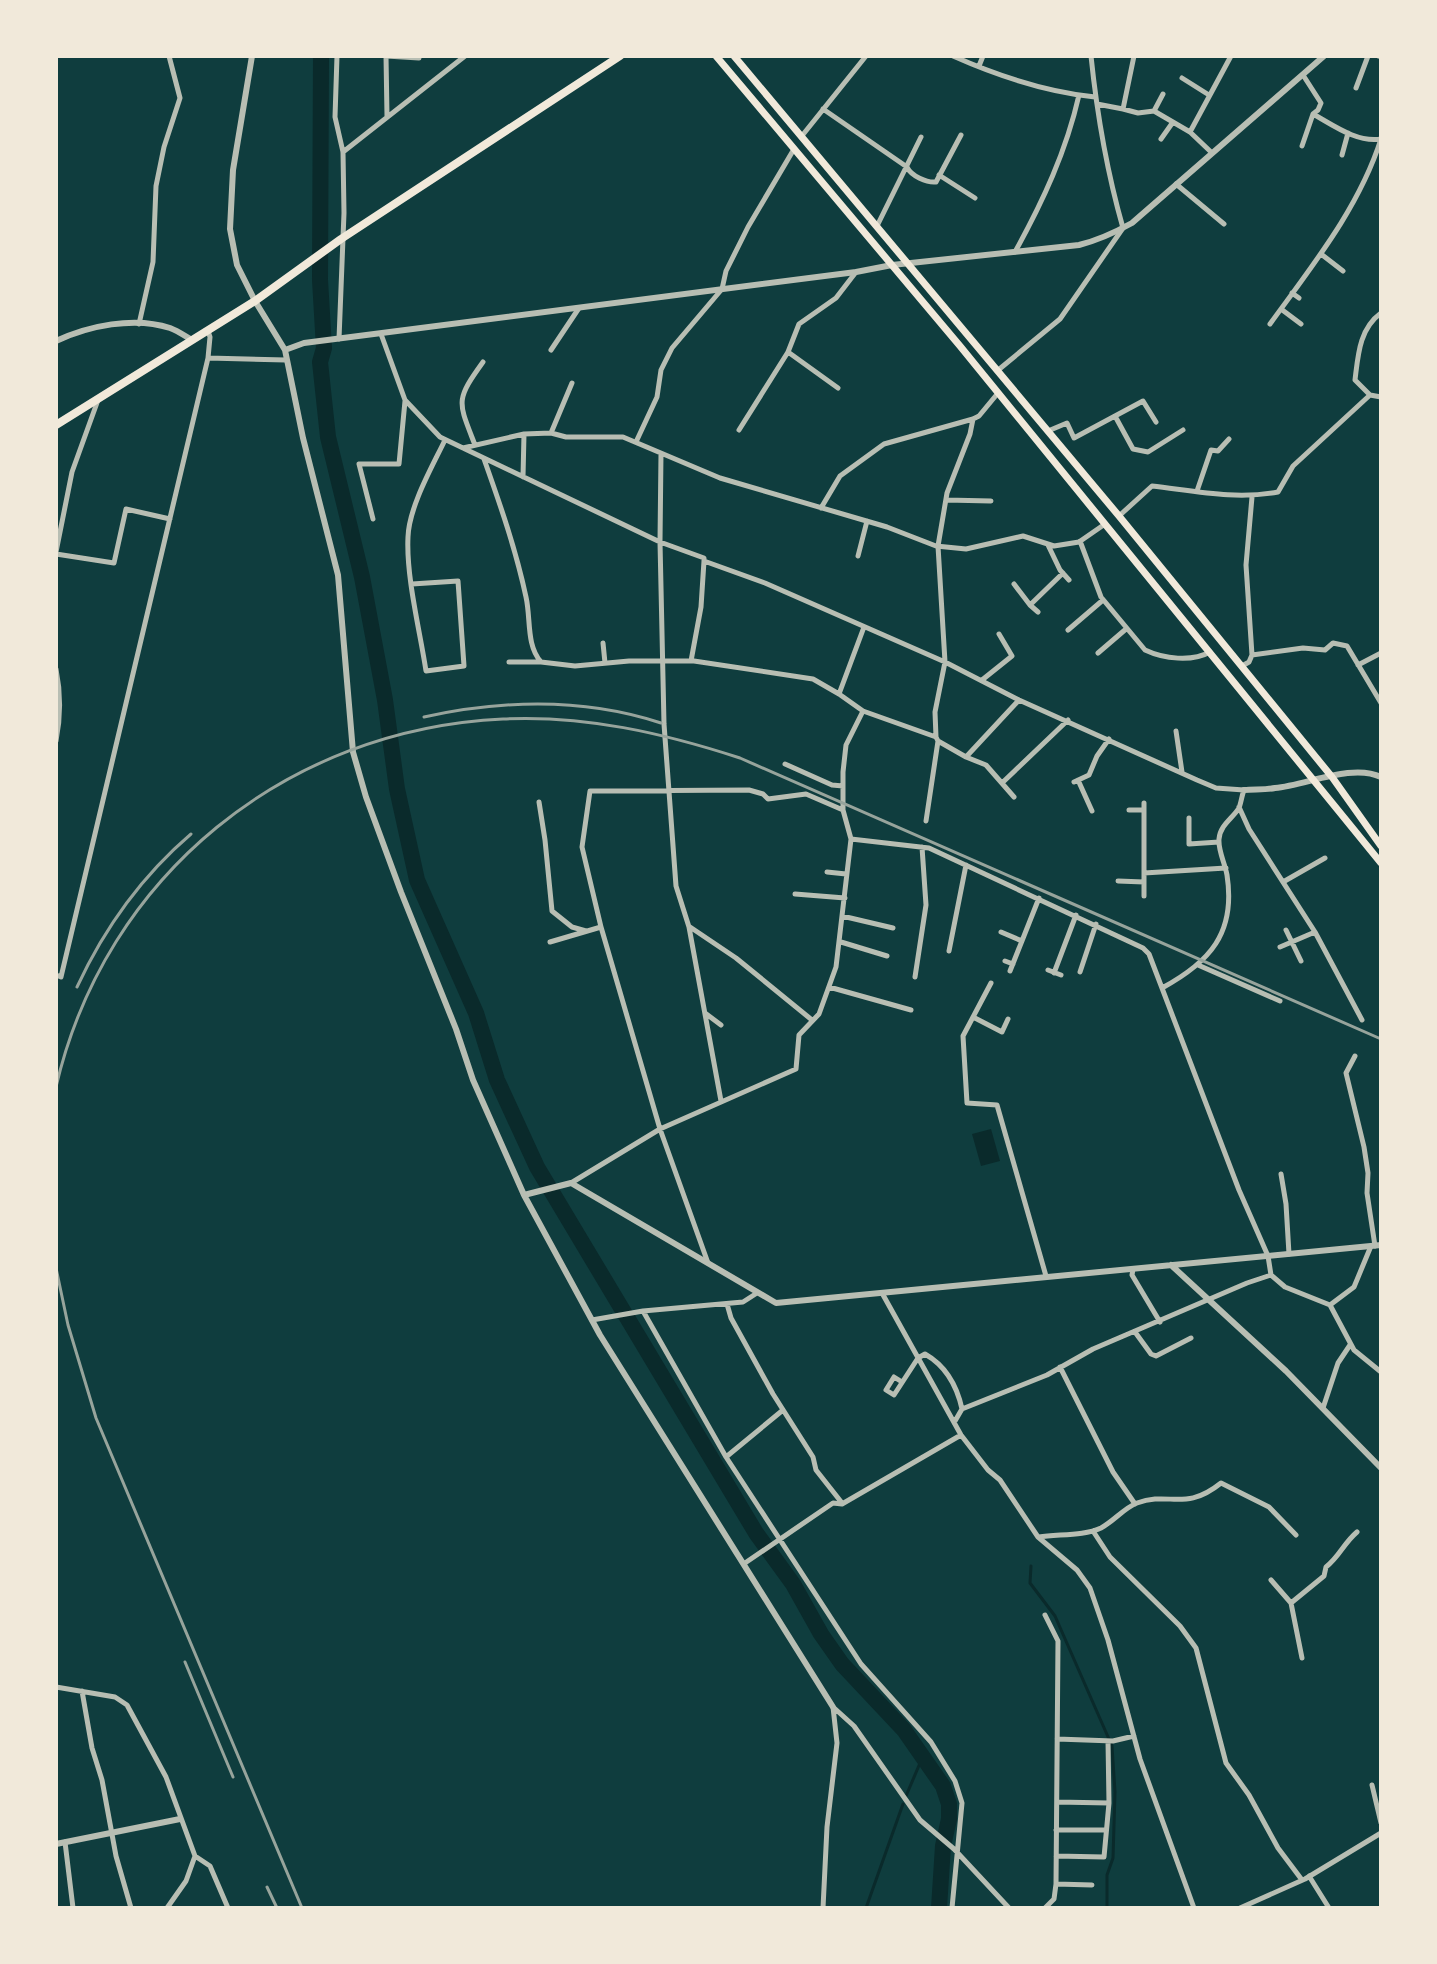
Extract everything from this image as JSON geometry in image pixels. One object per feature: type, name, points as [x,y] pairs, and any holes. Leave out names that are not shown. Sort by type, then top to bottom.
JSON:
[{"type":"main road","points":[[56,425],[255,301],[338,242],[620,56]]},
{"type":"main road","points":[[716,56],[998,393],[1381,863]]},
{"type":"main road","points":[[734,56],[1119,516],[1332,777],[1381,846]]},
{"type":"street","points":[[139,324],[153,262],[156,186],[164,147],[180,98],[169,56]]},
{"type":"street","points":[[252,56],[233,170],[230,229],[237,265],[285,350],[338,575],[353,752],[386,851],[473,1080],[524,1195],[592,1320],[833,1707],[854,1726],[891,1783],[920,1820],[956,1851],[1009,1908]]},
{"type":"street","points":[[336,339],[343,152],[335,117],[337,56]]},
{"type":"street","points":[[387,116],[386,56],[419,58]]},
{"type":"street","points":[[343,152],[465,56]]},
{"type":"street","points":[[801,137],[866,56]]},
{"type":"street","points":[[953,56],[1063,93],[1138,113],[1154,111],[1190,132],[1211,152]]},
{"type":"street","points":[[979,66],[983,56]]},
{"type":"street","points":[[1091,56],[1107,170],[1123,228]]},
{"type":"street","points":[[1123,109],[1134,56]]},
{"type":"street","points":[[1190,132],[1231,56]]},
{"type":"street","points":[[285,350],[304,343],[892,265],[1079,245],[1115,234],[1123,228],[1324,56]]},
{"type":"street","points":[[1356,88],[1368,56]]},
{"type":"street","points":[[1302,146],[1313,114],[1321,103],[1303,75]]},
{"type":"street","points":[[1182,78],[1209,95]]},
{"type":"street","points":[[1154,111],[1163,94]]},
{"type":"street","points":[[1014,252],[1038,211],[1061,159],[1079,95]]},
{"type":"street","points":[[823,109],[907,167],[909,172],[930,183],[936,182],[961,135]]},
{"type":"street","points":[[1270,324],[1321,254],[1371,169],[1381,139],[1348,133],[1313,114]]},
{"type":"street","points":[[1161,139],[1173,122]]},
{"type":"street","points":[[1342,155],[1348,133]]},
{"type":"street","points":[[877,226],[921,137]]},
{"type":"street","points":[[636,442],[657,397],[661,370],[672,348],[722,289],[726,271],[748,227],[794,148]]},
{"type":"street","points":[[939,175],[975,198]]},
{"type":"street","points":[[1176,184],[1224,224]]},
{"type":"street","points":[[997,371],[1060,319],[1123,228]]},
{"type":"street","points":[[1321,254],[1343,271]]},
{"type":"street","points":[[739,430],[788,352],[799,324],[836,298],[856,272]]},
{"type":"street","points":[[1292,293],[1299,298]]},
{"type":"street","points":[[551,350],[579,307]]},
{"type":"street","points":[[1281,309],[1301,324]]},
{"type":"street","points":[[1381,313],[1373,319],[1364,334],[1355,380],[1370,395],[1381,397]]},
{"type":"street","points":[[56,341],[79,330],[115,324],[171,329],[192,340]]},
{"type":"street","points":[[56,975],[61,977],[208,358],[208,330]]},
{"type":"street","points":[[381,334],[405,400],[445,440],[660,542],[765,583],[945,662],[1019,700],[1216,788],[1277,788],[1355,772],[1368,772],[1381,777]]},
{"type":"street","points":[[788,352],[838,388]]},
{"type":"street","points":[[208,358],[286,360]]},
{"type":"street","points":[[475,445],[460,405],[463,390],[483,362]]},
{"type":"street","points":[[551,433],[572,383]]},
{"type":"street","points":[[821,508],[840,476],[884,444],[960,425],[979,416],[998,393]]},
{"type":"street","points":[[1119,516],[1152,486],[1222,496],[1252,497],[1278,492],[1293,466],[1370,395]]},
{"type":"street","points":[[98,399],[72,472],[56,553],[114,563],[126,509],[170,519]]},
{"type":"street","points":[[359,464],[399,464],[405,400]]},
{"type":"street","points":[[1047,431],[1067,423],[1074,438],[1143,401],[1156,422]]},
{"type":"street","points":[[1115,416],[1133,449],[1148,452],[1183,430]]},
{"type":"street","points":[[926,821],[937,739],[935,712],[945,662],[938,546],[946,500],[973,419]]},
{"type":"street","points":[[523,477],[524,434]]},
{"type":"street","points":[[462,448],[524,434],[607,436],[636,442],[720,478],[867,521],[938,546],[966,549],[1023,536],[1054,546],[1080,541],[1105,524]]},
{"type":"street","points":[[1176,434],[1181,441]]},
{"type":"street","points":[[1197,491],[1211,450],[1218,451],[1229,439]]},
{"type":"street","points":[[412,584],[458,581],[464,666],[426,671],[412,584],[408,535],[424,480],[445,440]]},
{"type":"street","points":[[661,453],[662,661],[676,886],[689,927],[721,1101]]},
{"type":"street","points":[[357,457],[373,519]]},
{"type":"street","points":[[484,458],[500,501],[527,598],[533,652],[541,662]]},
{"type":"street","points":[[1241,667],[1249,662],[1252,655],[1246,565],[1252,497]]},
{"type":"street","points":[[946,500],[991,501]]},
{"type":"street","points":[[858,556],[867,521]]},
{"type":"street","points":[[1080,541],[1103,600],[1145,650],[1154,654],[1200,657],[1210,652]]},
{"type":"street","points":[[1047,544],[1069,580]]},
{"type":"street","points":[[691,661],[701,607],[704,561]]},
{"type":"street","points":[[1030,605],[1063,573]]},
{"type":"street","points":[[1014,584],[1038,612]]},
{"type":"street","points":[[1068,630],[1103,600]]},
{"type":"street","points":[[839,694],[864,627]]},
{"type":"street","points":[[1098,653],[1126,629]]},
{"type":"street","points":[[982,680],[1012,656],[999,634]]},
{"type":"street","points":[[603,643],[605,663]]},
{"type":"street","points":[[1252,655],[1303,648],[1325,650],[1333,643],[1347,646],[1381,703]]},
{"type":"street","points":[[1358,665],[1381,653]]},
{"type":"street","points":[[509,662],[541,662],[560,666],[691,661],[813,679],[863,711],[937,739],[986,765],[1014,797]]},
{"type":"street","points":[[56,669],[61,716],[56,741]]},
{"type":"street","points":[[966,757],[1019,700]]},
{"type":"street","points":[[524,1195],[571,1183],[660,1129],[796,1069],[799,1035],[819,1014],[836,967],[841,942],[851,839],[843,810],[846,745],[863,711]]},
{"type":"street","points":[[1002,783],[1068,720]]},
{"type":"street","points":[[1176,731],[1182,773]]},
{"type":"street","points":[[1092,811],[1076,781],[1089,775],[1109,739]]},
{"type":"street","points":[[785,764],[832,785],[843,786]]},
{"type":"street","points":[[708,1264],[707,1254],[660,1129],[601,927],[582,847],[590,791],[749,790],[768,799],[806,794],[843,810]]},
{"type":"street","points":[[1162,988],[1197,965],[1221,938],[1227,921],[1226,868],[1219,842],[1225,824],[1239,807],[1244,790]]},
{"type":"street","points":[[539,802],[552,911],[572,927],[586,931]]},
{"type":"street","points":[[1144,803],[1144,896]]},
{"type":"street","points":[[1239,807],[1249,829],[1315,932],[1362,1020]]},
{"type":"street","points":[[1129,810],[1144,810]]},
{"type":"street","points":[[1189,818],[1189,844],[1219,842]]},
{"type":"street","points":[[851,839],[922,847],[1096,924],[1149,954],[1239,1190],[1268,1256],[1271,1275],[1285,1287],[1330,1305],[1350,1345],[1381,1372]]},
{"type":"street","points":[[915,977],[926,905],[922,847]]},
{"type":"street","points":[[1283,882],[1325,858]]},
{"type":"street","points":[[958,946],[950,947],[966,865]]},
{"type":"street","points":[[1144,873],[1226,868]]},
{"type":"street","points":[[827,872],[846,874]]},
{"type":"street","points":[[1118,881],[1144,882]]},
{"type":"street","points":[[795,894],[845,898]]},
{"type":"street","points":[[1005,961],[1011,967],[1039,898]]},
{"type":"street","points":[[1054,973],[1063,941],[1076,915]]},
{"type":"street","points":[[842,916],[893,928]]},
{"type":"street","points":[[1080,972],[1096,924]]},
{"type":"street","points":[[550,942],[601,927]]},
{"type":"street","points":[[689,927],[736,958],[812,1020]]},
{"type":"street","points":[[1286,930],[1301,961]]},
{"type":"street","points":[[1001,932],[1022,941]]},
{"type":"street","points":[[1280,947],[1315,932]]},
{"type":"street","points":[[841,942],[887,956]]},
{"type":"street","points":[[1197,965],[1280,1001]]},
{"type":"street","points":[[991,983],[963,1036],[967,1103],[997,1105],[1046,1276]]},
{"type":"street","points":[[829,987],[911,1010]]},
{"type":"street","points":[[704,1013],[721,1025]]},
{"type":"street","points":[[973,1017],[1002,1032],[1008,1019]]},
{"type":"street","points":[[1330,1305],[1354,1287],[1375,1246],[1364,1147],[1346,1073],[1355,1056]]},
{"type":"street","points":[[1281,1174],[1289,1254]]},
{"type":"street","points":[[571,1183],[776,1303],[1375,1246]]},
{"type":"street","points":[[1170,1264],[1323,1408],[1381,1468]]},
{"type":"street","points":[[1133,1268],[1132,1275],[1160,1322]]},
{"type":"street","points":[[954,1422],[962,1409],[1060,1367],[1093,1349],[1271,1275]]},
{"type":"street","points":[[592,1320],[640,1311],[743,1302],[757,1293]]},
{"type":"street","points":[[882,1293],[961,1435],[988,1470],[1000,1480],[1038,1537],[1077,1570],[1090,1588],[1162,1823],[1194,1908]]},
{"type":"street","points":[[727,1304],[731,1318],[813,1457],[816,1470],[842,1504]]},
{"type":"street","points":[[640,1311],[726,1457],[861,1664],[931,1742],[951,1774],[962,1803],[952,1908]]},
{"type":"street","points":[[1135,1332],[1151,1354],[1156,1356],[1191,1338]]},
{"type":"street","points":[[1323,1408],[1338,1363],[1350,1345]]},
{"type":"street","points":[[902,1382],[918,1358],[925,1354],[943,1368],[958,1393],[962,1409]]},
{"type":"street","points":[[1060,1367],[1113,1472],[1135,1504]]},
{"type":"street","points":[[726,1457],[783,1410]]},
{"type":"street","points":[[745,1563],[833,1503],[842,1504],[961,1435]]},
{"type":"street","points":[[1038,1537],[1093,1531],[1135,1504],[1190,1500],[1208,1493],[1221,1483],[1269,1507],[1296,1535]]},
{"type":"street","points":[[1093,1531],[1110,1557],[1180,1626],[1196,1648],[1226,1763],[1249,1795],[1278,1848],[1302,1880]]},
{"type":"street","points":[[1291,1603],[1324,1576],[1326,1567],[1337,1559],[1343,1544],[1357,1532]]},
{"type":"street","points":[[1271,1580],[1291,1603],[1302,1658]]},
{"type":"street","points":[[1045,1615],[1058,1641],[1056,1884],[1054,1899],[1045,1908]]},
{"type":"street","points":[[56,1687],[115,1697],[127,1705],[160,1766],[195,1856],[210,1866],[228,1908]]},
{"type":"street","points":[[82,1691],[111,1833],[131,1908]]},
{"type":"street","points":[[823,1908],[827,1827],[837,1743],[833,1707]]},
{"type":"street","points":[[1057,1739],[1108,1741],[1134,1736]]},
{"type":"street","points":[[1056,1856],[1104,1857],[1109,1803],[1108,1741]]},
{"type":"street","points":[[1372,1785],[1381,1823]]},
{"type":"street","points":[[1057,1802],[1109,1803]]},
{"type":"street","points":[[56,1844],[180,1819]]},
{"type":"street","points":[[1056,1830],[1106,1830]]},
{"type":"street","points":[[1243,1907],[1302,1880],[1381,1833]]},
{"type":"street","points":[[65,1842],[73,1908]]},
{"type":"street","points":[[167,1908],[186,1881],[195,1856]]},
{"type":"street","points":[[1309,1876],[1329,1908]]},
{"type":"street","points":[[1056,1884],[1092,1885]]},
{"type":"water","points":[[991,1129],[1000,1161],[981,1166],[972,1134]]},
{"type":"waterway","points":[[321,56],[320,280],[324,348],[320,362],[328,437],[362,577],[385,700],[397,789],[417,880],[476,1013],[497,1080],[537,1167],[756,1533],[793,1584],[821,1634],[842,1664],[904,1730],[943,1786],[949,1804],[949,1819],[943,1846],[939,1908]]},
{"type":"waterway","points":[[1031,1566],[1030,1583],[1055,1616],[1112,1746],[1115,1792],[1113,1858],[1107,1875],[1107,1908]]},
{"type":"waterway","points":[[906,1796],[923,1756]]},
{"type":"waterway","points":[[866,1908],[903,1804]]},
{"type":"railway","points":[[424,717],[483,707],[543,704],[603,709],[661,723]]},
{"type":"railway","points":[[56,1087],[80,1011],[116,941],[162,880],[217,827],[280,784],[349,751],[424,729],[503,719],[594,723],[682,741],[740,758],[1381,1039]]},
{"type":"railway","points":[[77,987],[99,944],[126,904],[157,867],[191,834]]},
{"type":"railway","points":[[56,1268],[68,1325],[96,1418],[302,1908]]},
{"type":"railway","points":[[185,1662],[233,1777]]},
{"type":"railway","points":[[267,1887],[277,1908]]}]
